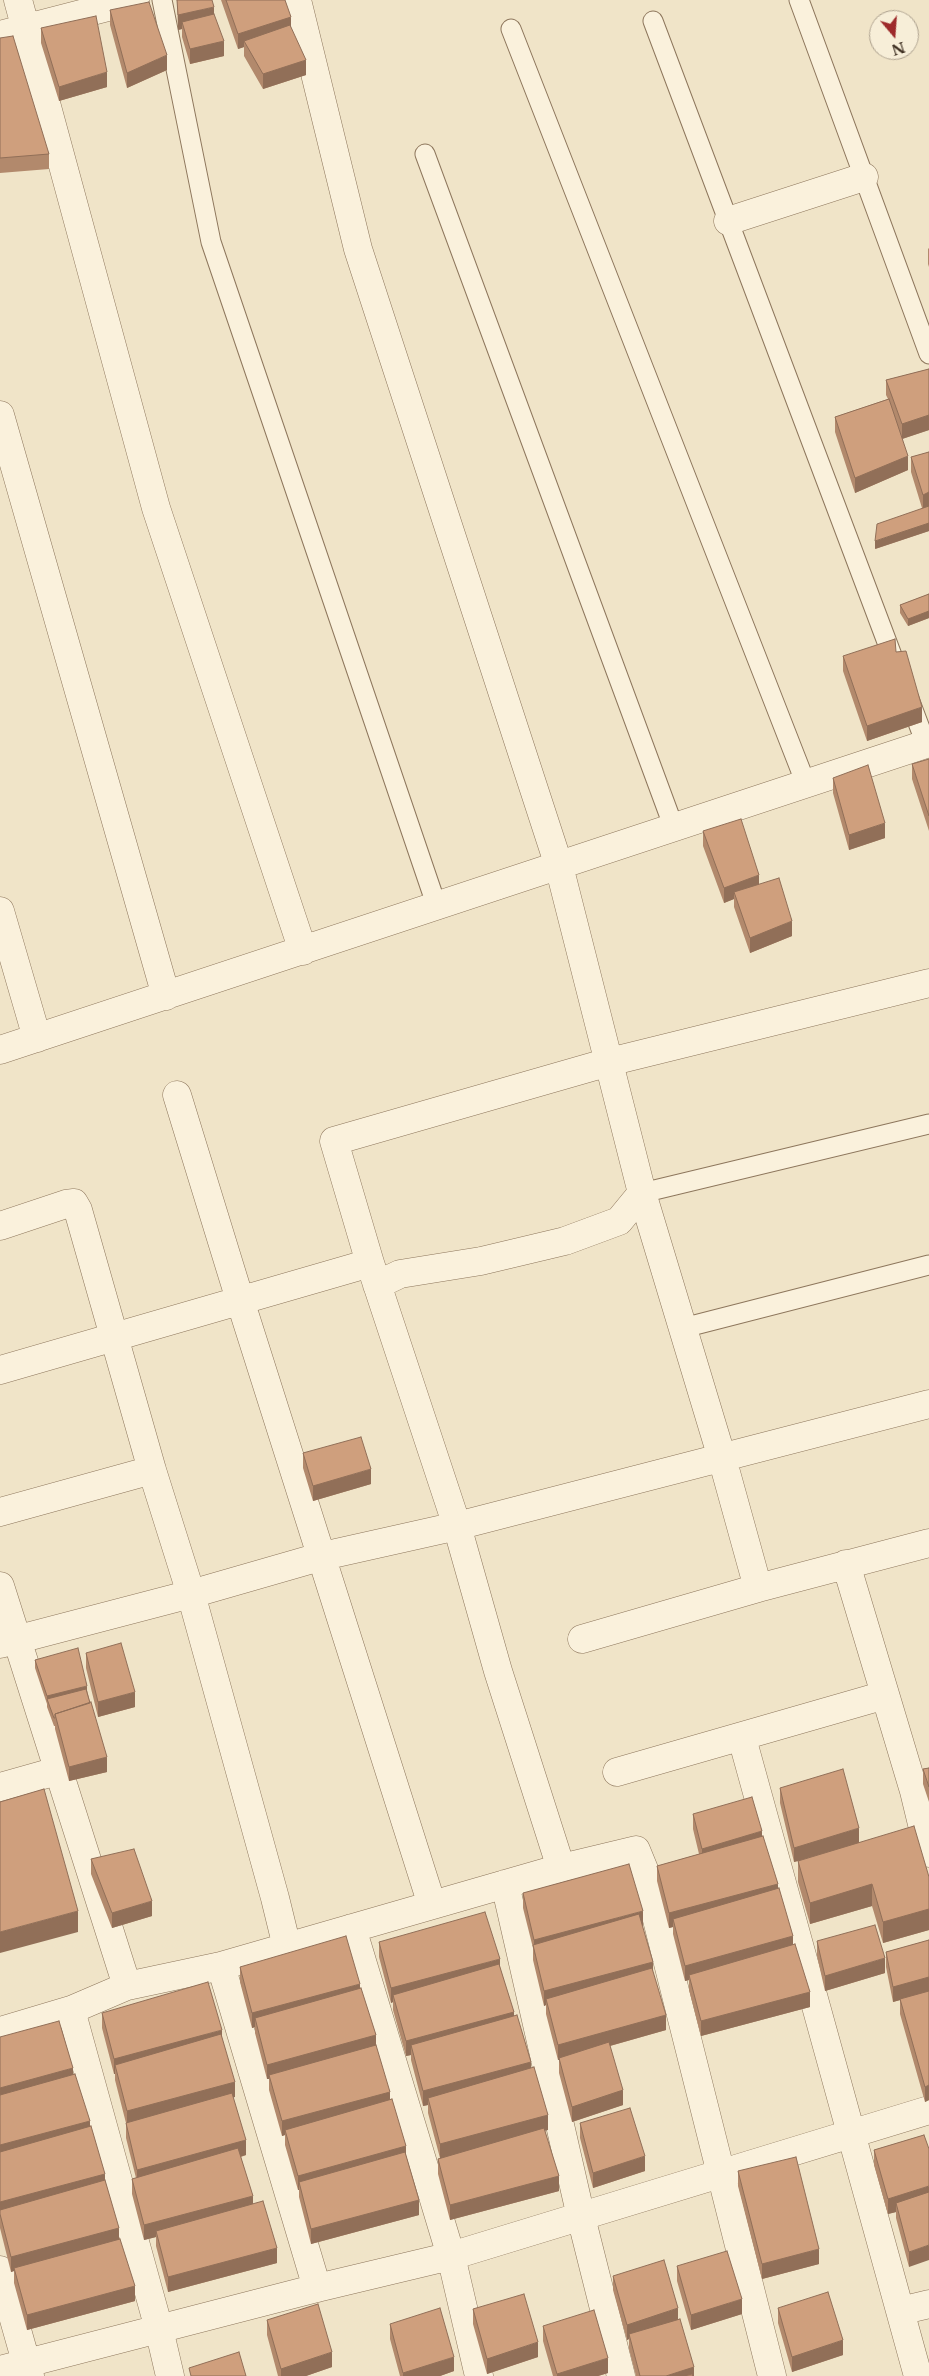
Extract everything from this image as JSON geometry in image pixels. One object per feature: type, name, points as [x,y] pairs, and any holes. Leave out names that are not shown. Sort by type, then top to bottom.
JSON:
[{"type":"street","points":[[18,0],[12,32],[156,508],[303,951]]},
{"type":"street","points":[[12,32],[135,0]]},
{"type":"street","points":[[297,0],[358,249],[559,866],[642,1193],[722,1458],[758,1588]]},
{"type":"street","points":[[728,221],[864,177]]},
{"type":"street","points":[[0,415],[166,996]]},
{"type":"street","points":[[0,1050],[928,744]]},
{"type":"street","points":[[0,911],[37,1038]]},
{"type":"street","points":[[561,1868],[498,1670],[457,1526],[373,1274],[334,1141],[609,1062],[929,983]]},
{"type":"street","points":[[177,1095],[432,1905]]},
{"type":"street","points":[[0,1370],[240,1300],[373,1274],[400,1274],[481,1261],[565,1241],[620,1221],[642,1193]]},
{"type":"street","points":[[0,1226],[74,1203],[78,1210],[152,1470],[191,1594],[287,1947]]},
{"type":"street","points":[[9,1642],[191,1594],[323,1556],[457,1526],[929,1404]]},
{"type":"street","points":[[0,1512],[152,1470]]},
{"type":"street","points":[[582,1639],[758,1588],[929,1543]]},
{"type":"street","points":[[846,1564],[914,1791],[929,1853]]},
{"type":"street","points":[[0,1586],[9,1642],[58,1771],[127,1986]]},
{"type":"street","points":[[617,1772],[742,1738],[885,1695]]},
{"type":"street","points":[[742,1738],[918,2376]]},
{"type":"street","points":[[0,1788],[58,1771]]},
{"type":"street","points":[[0,2031],[72,2010],[127,1986],[221,1966],[561,1868],[636,1850],[646,1872],[772,2376]]},
{"type":"street","points":[[506,1884],[581,2217],[621,2376]]},
{"type":"street","points":[[352,1928],[451,2256],[480,2376]]},
{"type":"street","points":[[221,1966],[317,2288]]},
{"type":"street","points":[[72,2010],[159,2329],[170,2376]]},
{"type":"street","points":[[0,2370],[28,2370],[159,2329],[451,2256],[929,2110]]},
{"type":"street","points":[[0,2270],[28,2370]]},
{"type":"street","points":[[900,2311],[929,2304]]},
{"type":"lane","points":[[162,0],[211,242],[437,907]]},
{"type":"lane","points":[[799,0],[929,354]]},
{"type":"lane","points":[[653,21],[928,744]]},
{"type":"lane","points":[[511,28],[806,784]]},
{"type":"lane","points":[[425,154],[674,828]]},
{"type":"lane","points":[[642,1193],[929,1124]]},
{"type":"lane","points":[[683,1328],[929,1265]]},
{"type":"building","points":[[177,0],[212,0],[214,7],[178,15]]},
{"type":"building","points":[[226,0],[285,0],[291,17],[238,34]]},
{"type":"building","points":[[149,2],[167,55],[127,73],[110,10]]},
{"type":"building","points":[[214,14],[224,41],[190,49],[182,22]]},
{"type":"building","points":[[96,16],[107,72],[59,87],[41,28]]},
{"type":"building","points":[[290,25],[306,60],[263,74],[244,41]]},
{"type":"building","points":[[13,36],[49,154],[0,158],[0,38]]},
{"type":"building","points":[[929,369],[929,415],[902,424],[886,380]]},
{"type":"building","points":[[889,399],[908,456],[855,478],[835,417]]},
{"type":"building","points":[[929,452],[929,492],[923,495],[911,457]]},
{"type":"building","points":[[929,506],[929,523],[875,541],[877,524]]},
{"type":"building","points":[[929,594],[929,611],[908,619],[900,605]]},
{"type":"building","points":[[895,639],[896,652],[906,651],[922,707],[867,726],[843,656]]},
{"type":"building","points":[[929,759],[929,816],[912,764]]},
{"type":"building","points":[[868,765],[885,823],[849,835],[833,778]]},
{"type":"building","points":[[741,819],[759,875],[724,888],[703,831]]},
{"type":"building","points":[[779,878],[792,921],[750,938],[734,892]]},
{"type":"building","points":[[361,1437],[371,1469],[313,1486],[303,1453]]},
{"type":"building","points":[[121,1643],[135,1692],[98,1702],[86,1653]]},
{"type":"building","points":[[78,1648],[87,1686],[47,1696],[35,1660]]},
{"type":"building","points":[[86,1689],[90,1703],[55,1714],[54,1718],[47,1699]]},
{"type":"building","points":[[91,1702],[107,1757],[69,1767],[55,1714]]},
{"type":"building","points":[[929,1768],[929,1787],[923,1769]]},
{"type":"building","points":[[843,1769],[859,1828],[794,1848],[780,1788]]},
{"type":"building","points":[[44,1789],[78,1911],[0,1932],[0,1802]]},
{"type":"building","points":[[752,1797],[762,1831],[702,1849],[693,1814]]},
{"type":"building","points":[[914,1826],[929,1877],[929,1909],[883,1922],[872,1884],[810,1903],[798,1861]]},
{"type":"building","points":[[763,1836],[778,1884],[669,1913],[657,1866]]},
{"type":"building","points":[[134,1849],[152,1901],[112,1913],[91,1859]]},
{"type":"building","points":[[629,1864],[643,1911],[534,1940],[523,1893]]},
{"type":"building","points":[[779,1888],[793,1936],[685,1966],[673,1919]]},
{"type":"building","points":[[485,1912],[500,1959],[391,1988],[379,1942]]},
{"type":"building","points":[[639,1914],[653,1962],[544,1991],[533,1945]]},
{"type":"building","points":[[875,1925],[885,1958],[825,1976],[817,1941]]},
{"type":"building","points":[[346,1936],[360,1984],[252,2013],[240,1967]]},
{"type":"building","points":[[929,1940],[929,1977],[893,1987],[886,1952]]},
{"type":"building","points":[[795,1944],[810,1992],[701,2021],[689,1975]]},
{"type":"building","points":[[499,1964],[514,2012],[406,2041],[393,1995]]},
{"type":"building","points":[[652,1968],[666,2015],[558,2045],[546,1999]]},
{"type":"building","points":[[208,1982],[222,2030],[114,2059],[102,2013]]},
{"type":"building","points":[[361,1988],[376,2035],[267,2065],[255,2018]]},
{"type":"building","points":[[929,1991],[929,2085],[925,2087],[900,1999]]},
{"type":"building","points":[[517,2015],[531,2062],[423,2091],[411,2045]]},
{"type":"building","points":[[59,2021],[73,2068],[0,2088],[0,2037]]},
{"type":"building","points":[[221,2034],[235,2082],[127,2111],[115,2065]]},
{"type":"building","points":[[609,2042],[623,2090],[572,2107],[559,2058]]},
{"type":"building","points":[[376,2045],[390,2092],[282,2121],[269,2075]]},
{"type":"building","points":[[534,2067],[548,2115],[440,2144],[428,2098]]},
{"type":"building","points":[[75,2074],[90,2121],[0,2145],[0,2095]]},
{"type":"building","points":[[232,2093],[246,2140],[137,2170],[126,2123]]},
{"type":"building","points":[[392,2099],[406,2146],[298,2176],[285,2130]]},
{"type":"building","points":[[630,2108],[645,2156],[593,2173],[580,2123]]},
{"type":"building","points":[[91,2126],[105,2174],[0,2202],[0,2152]]},
{"type":"building","points":[[544,2128],[559,2176],[450,2205],[438,2159]]},
{"type":"building","points":[[924,2135],[929,2149],[929,2186],[888,2199],[874,2150]]},
{"type":"building","points":[[238,2148],[253,2196],[144,2225],[132,2179]]},
{"type":"building","points":[[405,2152],[419,2200],[311,2229],[299,2182]]},
{"type":"building","points":[[796,2157],[819,2249],[762,2264],[738,2171]]},
{"type":"building","points":[[105,2180],[119,2228],[11,2257],[0,2210]]},
{"type":"building","points":[[929,2192],[929,2245],[909,2252],[896,2203]]},
{"type":"building","points":[[263,2201],[277,2248],[168,2277],[156,2231]]},
{"type":"building","points":[[120,2239],[135,2286],[27,2315],[14,2268]]},
{"type":"building","points":[[727,2251],[742,2299],[691,2315],[677,2266]]},
{"type":"building","points":[[664,2260],[678,2308],[627,2325],[613,2276]]},
{"type":"building","points":[[828,2292],[843,2340],[792,2357],[778,2308]]},
{"type":"building","points":[[524,2294],[538,2342],[487,2359],[473,2309]]},
{"type":"building","points":[[318,2304],[332,2352],[281,2369],[267,2320]]},
{"type":"building","points":[[440,2308],[454,2357],[403,2373],[390,2324]]},
{"type":"building","points":[[594,2310],[608,2358],[557,2374],[543,2326]]},
{"type":"building","points":[[680,2319],[694,2367],[666,2376],[640,2376],[629,2334]]},
{"type":"building","points":[[239,2352],[246,2376],[191,2376],[189,2368]]}]
